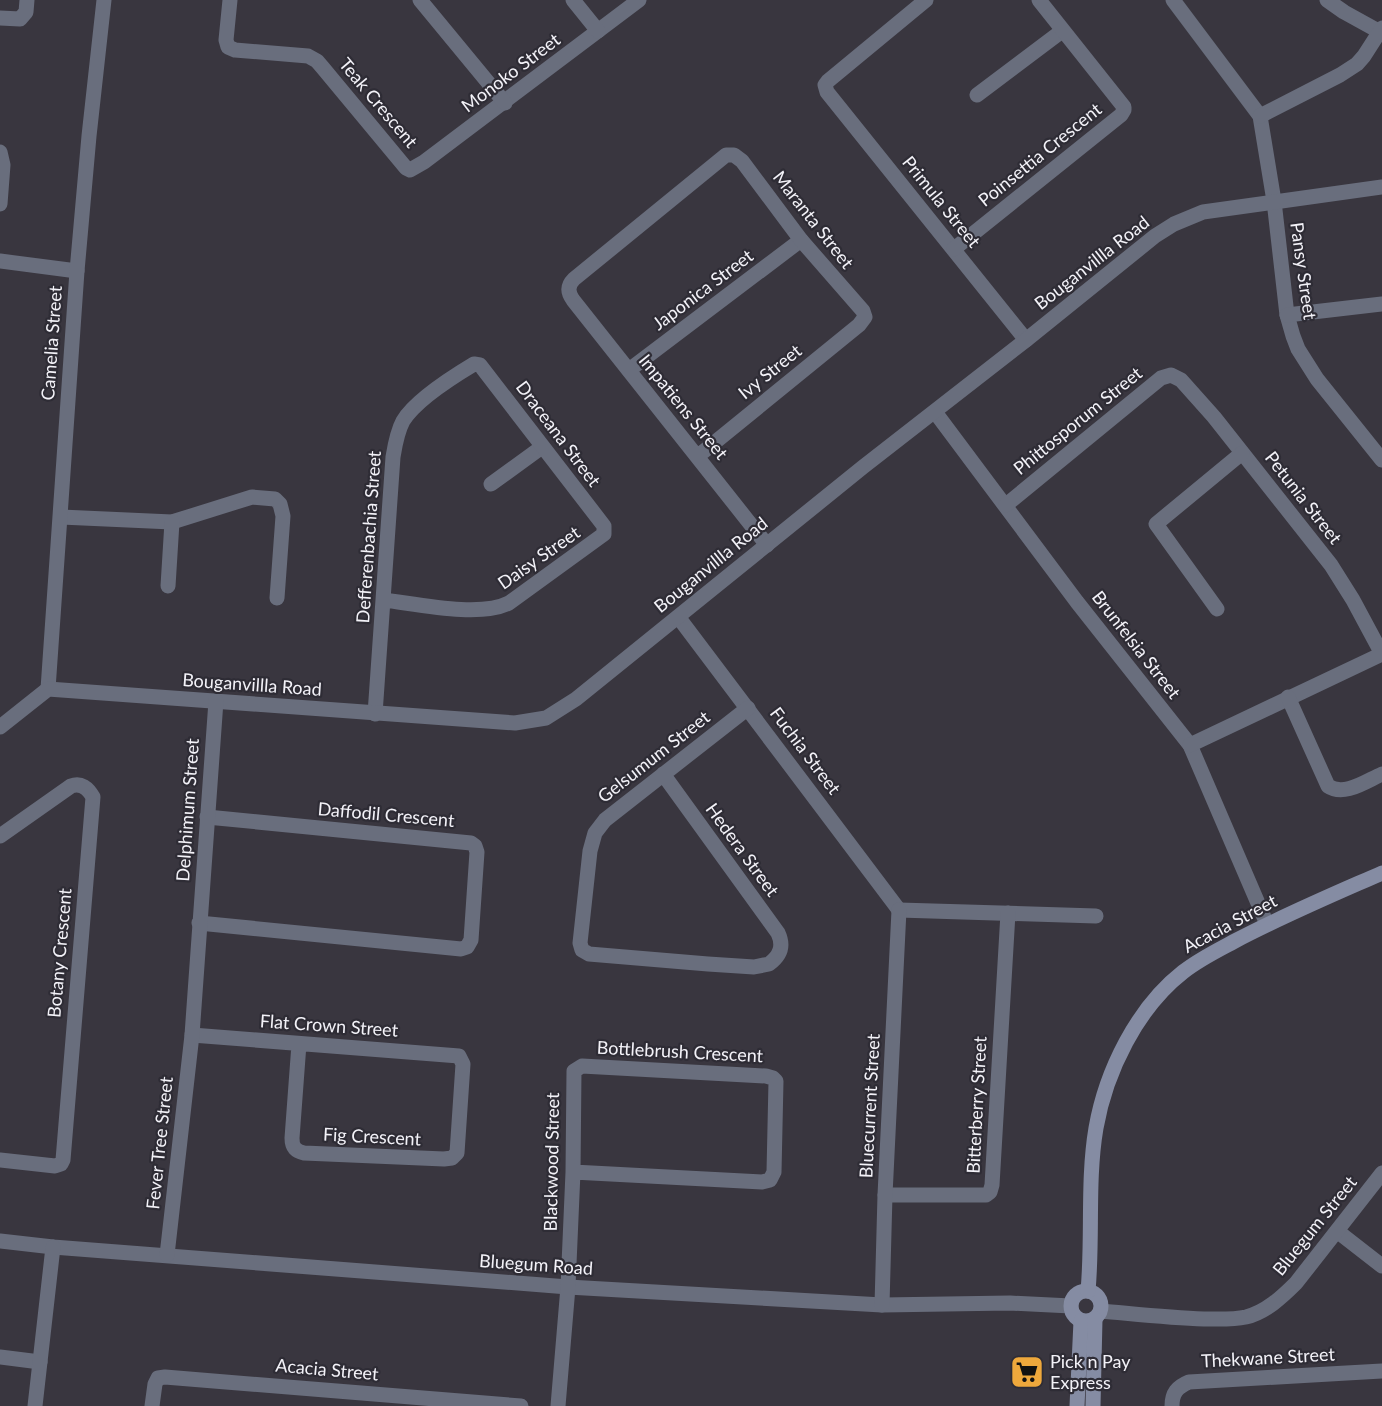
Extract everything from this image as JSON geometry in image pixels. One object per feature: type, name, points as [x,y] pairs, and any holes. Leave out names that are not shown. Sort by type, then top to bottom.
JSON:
[{"type":"street","points":[[0,18],[20,19],[26,12],[27,0]]},
{"type":"street","name":"Camelia Street","points":[[48,689],[77,271],[104,0]]},
{"type":"street","name":"Teak Crescent","points":[[230,0],[226,40],[228,47],[235,50],[312,58],[323,68],[405,166]]},
{"type":"street","points":[[420,0],[505,103]]},
{"type":"street","points":[[573,0],[598,31]]},
{"type":"street","name":"Monoko Street","points":[[405,166],[408,169],[414,169],[505,103],[639,0]]},
{"type":"street","name":"Primula Street","points":[[926,0],[828,81],[825,88],[1026,340]]},
{"type":"street","name":"Poinsettia Crescent","points":[[954,249],[1123,113],[1124,107],[1062,32],[1039,0]]},
{"type":"street","points":[[1173,0],[1260,116],[1340,75],[1356,64],[1365,56],[1381,31],[1344,12],[1327,0]]},
{"type":"street","points":[[977,95],[1062,32]]},
{"type":"street","name":"Pansy Street","points":[[1260,116],[1274,201],[1287,315],[1293,336],[1306,364],[1382,460]]},
{"type":"street","points":[[0,152],[3,165],[0,204]]},
{"type":"street","name":"Maranta Street","points":[[569,293],[569,286],[574,279],[726,154],[734,154],[742,160],[801,240],[865,317]]},
{"type":"street","name":"Bouganvillla Road","points":[[48,689],[515,723],[537,721],[556,714],[1155,236],[1174,224],[1203,212],[1382,187]]},
{"type":"street","name":"Japonica Street","points":[[628,370],[801,240]]},
{"type":"street","points":[[0,261],[77,271]]},
{"type":"street","name":"Impatiens Street","points":[[569,293],[767,544]]},
{"type":"street","points":[[1287,315],[1382,304]]},
{"type":"street","name":"Ivy Street","points":[[698,456],[859,325],[865,317]]},
{"type":"street","name":"Draceana Street","points":[[475,364],[482,366],[602,524],[604,532]]},
{"type":"street","name":"Defferenbachia Street","points":[[375,714],[393,458],[399,432],[404,421],[416,407],[442,385],[475,364]]},
{"type":"street","name":"Phittosporum Street","points":[[1006,505],[1161,378],[1171,375],[1177,377]]},
{"type":"street","name":"Petunia Street","points":[[1177,377],[1214,417],[1342,581],[1382,654]]},
{"type":"street","name":"Brunfelsia Street","points":[[935,412],[1082,609],[1190,745],[1266,924]]},
{"type":"street","points":[[491,484],[542,447]]},
{"type":"street","points":[[1217,609],[1156,524],[1242,453]]},
{"type":"street","points":[[61,517],[172,522],[242,499],[259,497],[274,500],[280,504],[283,516],[277,598]]},
{"type":"street","points":[[168,586],[172,522]]},
{"type":"street","name":"Daisy Street","points":[[384,600],[465,609],[498,608],[509,603],[600,539],[604,532]]},
{"type":"street","name":"Fuchia Street","points":[[679,618],[899,910]]},
{"type":"street","points":[[1190,745],[1382,654]]},
{"type":"street","points":[[0,727],[48,689]]},
{"type":"street","points":[[1288,697],[1328,786],[1332,789],[1345,790],[1382,774]]},
{"type":"street","name":"Delphimum Street","points":[[192,1035],[216,701]]},
{"type":"street","name":"Gelsumum Street","points":[[748,708],[605,820],[595,833],[590,851],[580,943],[582,951],[589,954],[754,967],[769,964],[781,951]]},
{"type":"street","name":"Hedera Street","points":[[663,774],[778,933],[782,944],[781,951]]},
{"type":"street","name":"Botany Crescent","points":[[0,836],[70,786],[75,784],[85,787],[93,797],[63,1160],[61,1164],[55,1166],[0,1160]]},
{"type":"street","name":"Daffodil Crescent","points":[[199,923],[461,949],[467,947],[471,940],[477,852],[471,843],[207,818]]},
{"type":"street","name":"Acacia Street","points":[[1088,1291],[1092,1169],[1096,1130],[1107,1084],[1122,1051],[1154,1001],[1181,973],[1210,954],[1266,924],[1382,873]]},
{"type":"street","points":[[899,910],[1096,916]]},
{"type":"street","name":"Bluecurrent Street","points":[[882,1305],[899,910]]},
{"type":"street","name":"Bitterberry Street","points":[[885,1195],[986,1196],[990,1192],[993,1185],[1008,913]]},
{"type":"street","name":"Flat Crown Street","points":[[192,1035],[455,1055],[461,1058]]},
{"type":"street","name":"Fever Tree Street","points":[[167,1255],[192,1035]]},
{"type":"street","name":"Fig Crescent","points":[[299,1044],[292,1143],[294,1149],[304,1153],[452,1158],[459,1148],[463,1064],[461,1058]]},
{"type":"street","name":"Bottlebrush Crescent","points":[[573,1073],[576,1068],[582,1066],[766,1076],[775,1079],[777,1083],[774,1172],[770,1180],[762,1182],[573,1172]]},
{"type":"street","name":"Blackwood Street","points":[[568,1287],[573,1172],[573,1073]]},
{"type":"street","name":"Bluegum Street","points":[[1093,1317],[1235,1318],[1267,1307],[1288,1291],[1382,1173]]},
{"type":"street","points":[[1337,1231],[1382,1266]]},
{"type":"street","name":"Bluegum Road","points":[[0,1240],[53,1247],[568,1287],[882,1305],[1010,1303],[1071,1306]]},
{"type":"street","points":[[35,1406],[53,1247]]},
{"type":"street","points":[[558,1406],[568,1287]]},
{"type":"street","points":[[1077,1406],[1093,1317],[1099,1298],[1088,1291],[1074,1297],[1071,1306],[1074,1315],[1093,1317]]},
{"type":"street","points":[[1093,1317],[1093,1406]]},
{"type":"street","points":[[0,1357],[40,1362]]},
{"type":"street","name":"Thekwane Street","points":[[1173,1406],[1173,1396],[1177,1388],[1189,1382],[1382,1371]]},
{"type":"street","name":"Acacia Street","points":[[152,1406],[156,1382],[158,1378],[165,1377],[521,1406]]},
{"type":"place","name":"Pick n Pay Express","points":[[1027,1372]]}]
